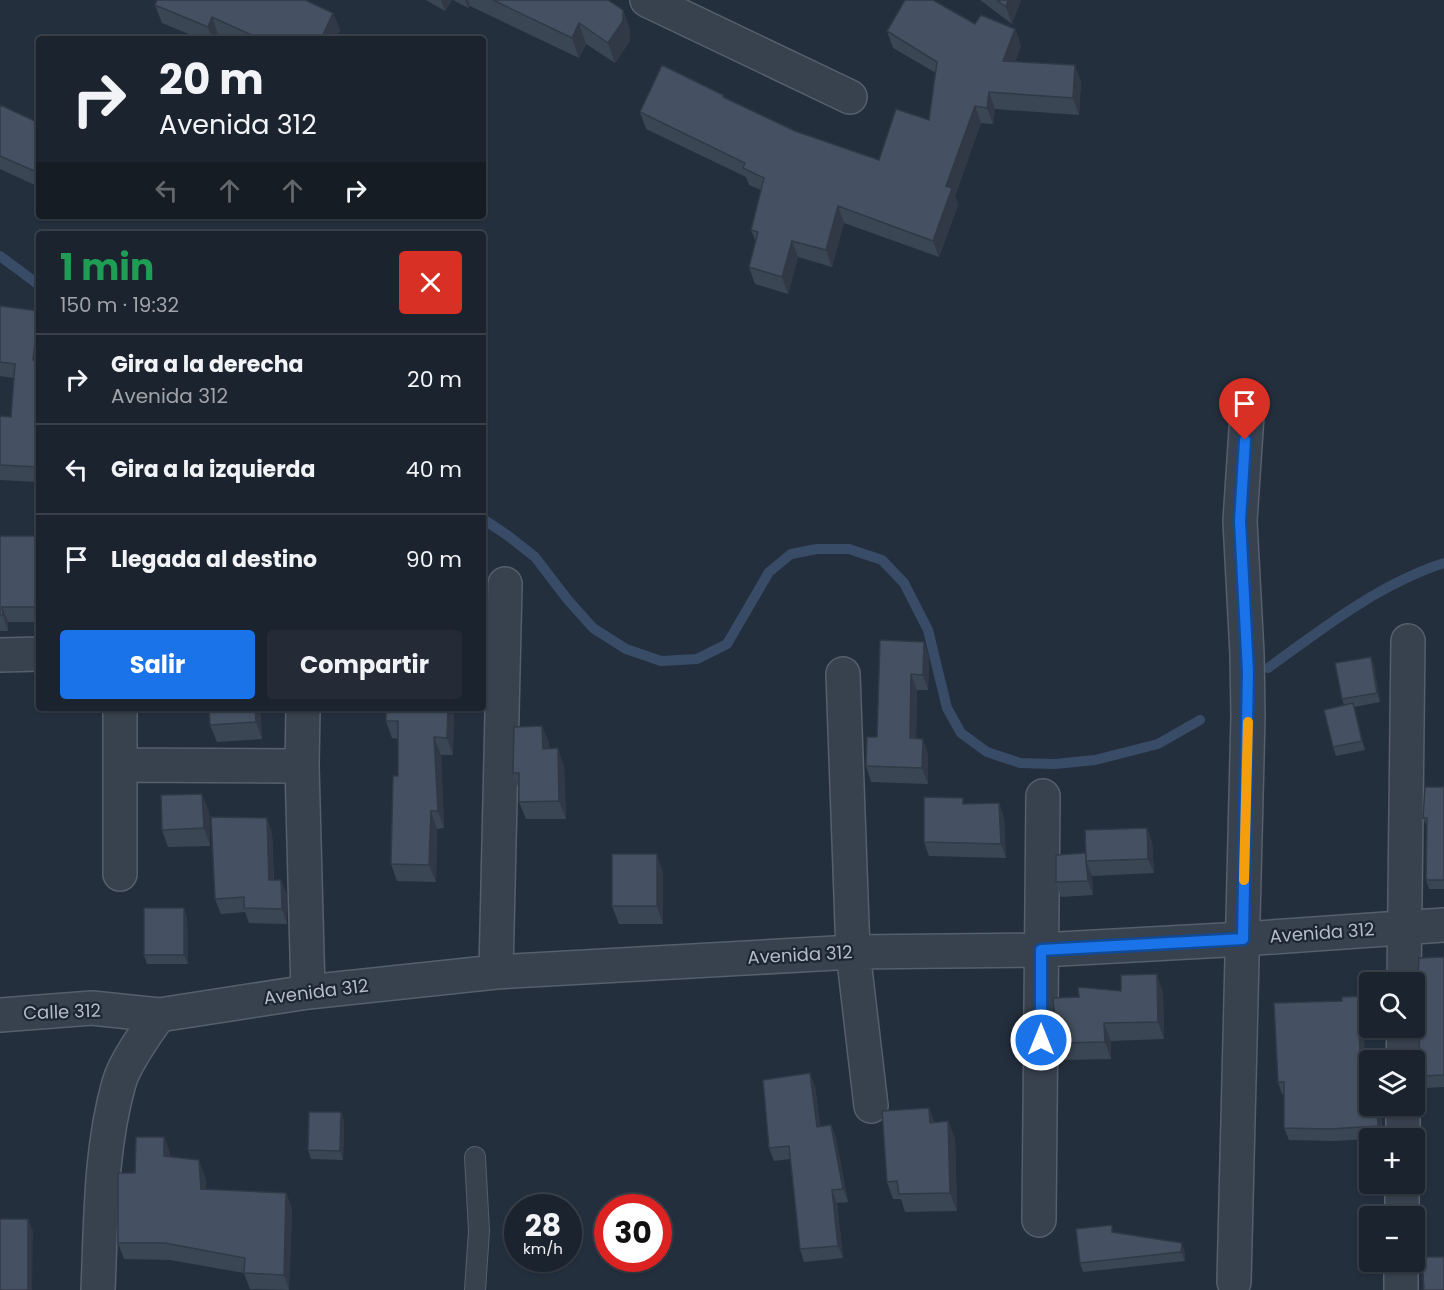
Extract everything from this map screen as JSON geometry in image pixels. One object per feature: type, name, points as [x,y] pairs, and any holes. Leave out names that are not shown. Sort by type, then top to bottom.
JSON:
[{"type":"street","points":[[660,3],[849,97]]},
{"type":"street","points":[[1234,1282],[1248,683],[1240,521],[1248,400]]},
{"type":"street","points":[[496,972],[505,584]]},
{"type":"street","points":[[1404,972],[1408,641]]},
{"type":"street","points":[[0,655],[36,654]]},
{"type":"street","points":[[843,674],[854,952],[871,1106]]},
{"type":"street","points":[[120,711],[120,874]]},
{"type":"street","points":[[303,711],[302,766],[308,992]]},
{"type":"street","points":[[120,765],[302,766]]},
{"type":"street","points":[[1040,1220],[1043,796]]},
{"type":"street","name":"Avenida 312","points":[[159,1015],[308,992],[496,972],[854,952],[1041,950],[1444,925]]},
{"type":"street","name":"Calle 312","points":[[0,1015],[92,1008],[159,1015]]},
{"type":"street","points":[[98,1290],[104,1159],[120,1081],[144,1036],[159,1015]]},
{"type":"street","points":[[1401,1272],[1401,1290]]},
{"type":"lane","points":[[475,1157],[479,1231],[475,1290]]},
{"type":"building","points":[[157,0],[305,0],[333,13],[322,36],[253,36],[212,17],[208,27],[155,5]]},
{"type":"building","points":[[493,0],[608,0],[623,10],[623,21],[608,43],[579,23],[572,38]]},
{"type":"building","points":[[905,0],[933,0],[975,24],[981,15],[1015,29],[1003,61],[1075,65],[1073,98],[989,92],[987,108],[975,106],[946,186],[952,188],[933,241],[838,206],[826,250],[792,241],[782,277],[749,267],[758,232],[751,230],[764,178],[743,168],[745,163],[640,112],[662,65],[795,131],[879,160],[896,109],[929,120],[937,62],[887,31]]},
{"type":"building","points":[[997,0],[1008,0],[1006,7]]},
{"type":"building","points":[[0,105],[36,122],[36,172],[0,156]]},
{"type":"building","points":[[0,306],[36,311],[33,360],[36,360],[36,467],[0,465],[0,416],[11,417],[15,364],[0,362]]},
{"type":"building","points":[[0,536],[36,536],[36,607],[2,607],[3,615],[0,615]]},
{"type":"building","points":[[880,640],[924,642],[923,675],[911,674],[910,738],[923,739],[922,768],[866,766],[867,737],[877,737]]},
{"type":"building","points":[[1371,657],[1377,693],[1342,699],[1335,663]]},
{"type":"building","points":[[1353,703],[1362,741],[1333,747],[1324,710]]},
{"type":"building","points":[[209,711],[255,711],[256,722],[210,725]]},
{"type":"building","points":[[386,711],[448,711],[447,738],[434,737],[438,811],[431,811],[429,865],[391,864],[393,776],[398,776],[398,721],[386,721]]},
{"type":"building","points":[[542,726],[543,749],[558,748],[559,801],[519,802],[519,773],[513,773],[514,727]]},
{"type":"building","points":[[1425,787],[1444,787],[1444,880],[1426,880],[1427,818],[1423,818]]},
{"type":"building","points":[[202,794],[204,828],[162,830],[161,795]]},
{"type":"building","points":[[924,797],[963,798],[963,804],[999,803],[1001,844],[924,842]]},
{"type":"building","points":[[211,817],[267,818],[269,880],[281,880],[282,909],[244,908],[244,897],[215,899]]},
{"type":"building","points":[[1147,828],[1148,859],[1086,861],[1088,881],[1056,882],[1056,855],[1086,853],[1085,830]]},
{"type":"building","points":[[612,854],[657,854],[657,906],[612,906]]},
{"type":"building","points":[[144,908],[184,908],[184,955],[144,955]]},
{"type":"building","points":[[1444,957],[1444,1075],[1425,1076],[1425,1050],[1420,1050],[1419,1038],[1425,1038],[1425,972],[1418,972],[1419,958]]},
{"type":"building","points":[[1157,974],[1158,1022],[1104,1023],[1105,1042],[1057,1043],[1053,998],[1079,997],[1078,987],[1121,991],[1121,975]]},
{"type":"building","points":[[1359,996],[1359,1116],[1378,1116],[1378,1126],[1329,1129],[1284,1128],[1284,1082],[1278,1082],[1274,1003],[1342,1001],[1342,997]]},
{"type":"building","points":[[810,1073],[817,1127],[831,1125],[843,1189],[832,1190],[838,1246],[800,1249],[789,1146],[769,1148],[763,1080]]},
{"type":"building","points":[[929,1108],[930,1123],[948,1121],[950,1193],[899,1194],[897,1181],[887,1182],[882,1111]]},
{"type":"building","points":[[309,1112],[341,1112],[340,1151],[308,1150]]},
{"type":"building","points":[[136,1137],[164,1137],[164,1156],[199,1160],[201,1189],[286,1193],[284,1275],[244,1273],[245,1258],[165,1243],[118,1243],[118,1173],[135,1173]]},
{"type":"building","points":[[0,1219],[28,1219],[28,1290],[0,1290]]},
{"type":"building","points":[[1112,1225],[1112,1232],[1182,1243],[1181,1252],[1080,1263],[1076,1229]]},
{"type":"building","points":[[1425,1257],[1444,1257],[1444,1290],[1424,1290]]},
{"type":"waterway","points":[[0,256],[36,283]]},
{"type":"waterway","points":[[486,521],[535,557],[593,628],[626,649],[661,661],[697,659],[727,644],[769,572],[791,554],[817,549],[849,549],[882,560],[904,583],[928,630],[947,708],[961,733],[987,752],[1020,763],[1055,764],[1095,760],[1158,744],[1200,720]]},
{"type":"waterway","points":[[1268,668],[1352,608],[1397,583],[1444,563]]},
{"type":"slow traffic","points":[[1244,880],[1248,722]]},
{"type":"route","points":[[1041,1040],[1041,950],[1243,939],[1248,672],[1240,521],[1245,440]]}]
